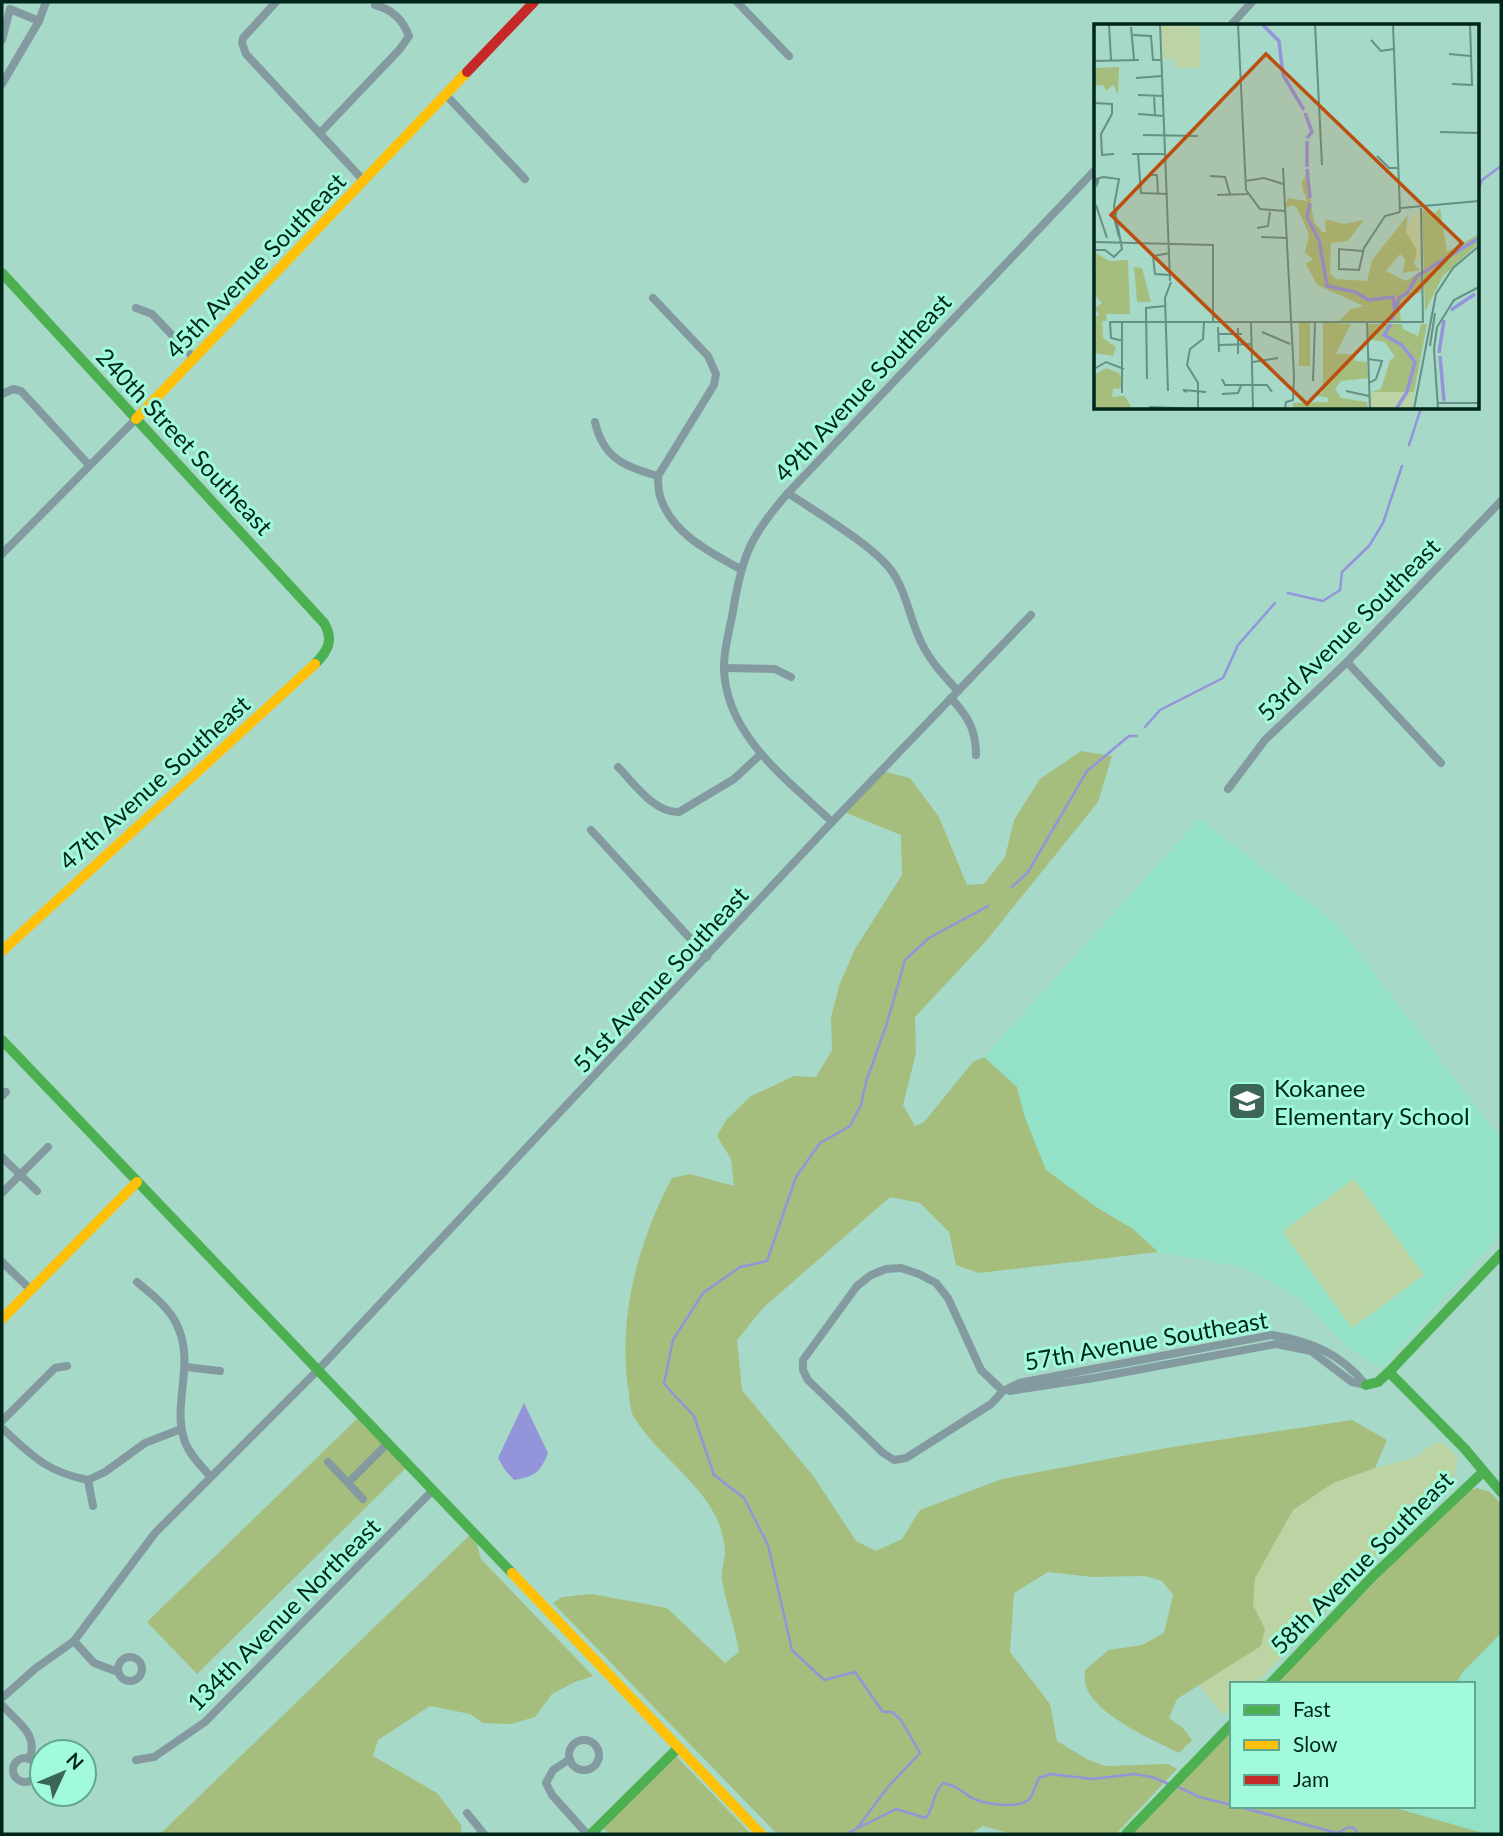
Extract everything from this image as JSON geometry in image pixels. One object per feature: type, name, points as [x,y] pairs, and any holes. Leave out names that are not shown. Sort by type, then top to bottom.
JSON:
[{"type":"street","points":[[2,84],[39,21],[46,2]]},
{"type":"street","points":[[276,2],[247,32],[242,43],[246,54],[364,181]]},
{"type":"street","name":"45th Avenue Southeast","points":[[2,554],[136,419],[534,2]]},
{"type":"street","points":[[737,2],[789,56]]},
{"type":"street","points":[[1232,24],[1252,2]]},
{"type":"street","points":[[2,40],[10,5],[39,21]]},
{"type":"street","points":[[320,133],[410,36],[406,26],[388,8],[375,5]]},
{"type":"street","points":[[446,95],[525,179]]},
{"type":"street","name":"49th Avenue Southeast","points":[[724,668],[740,569],[752,539],[766,517],[1094,171]]},
{"type":"street","name":"240th Street Southeast","points":[[2,274],[324,623],[331,641]]},
{"type":"street","points":[[653,298],[708,356],[716,374],[714,385],[658,476],[660,498],[681,530],[699,546],[740,569]]},
{"type":"street","points":[[135,308],[152,314],[194,358]]},
{"type":"street","points":[[2,394],[13,389],[21,391],[89,465]]},
{"type":"street","points":[[595,422],[599,439],[614,456],[629,468],[658,476]]},
{"type":"street","points":[[788,493],[859,543],[891,570],[901,588],[921,644],[935,666],[958,691]]},
{"type":"street","name":"53rd Avenue Southeast","points":[[1228,789],[1265,740],[1347,662],[1501,501]]},
{"type":"street","name":"51st Avenue Southeast","points":[[2,1698],[36,1668],[74,1642],[155,1533],[318,1370],[832,822],[1031,615]]},
{"type":"street","name":"47th Avenue Southeast","points":[[2,951],[324,656],[331,641]]},
{"type":"street","points":[[1347,662],[1441,763]]},
{"type":"street","points":[[791,677],[775,669],[724,668],[728,694],[736,716],[761,754],[832,822]]},
{"type":"street","points":[[951,698],[963,711],[976,737],[976,755]]},
{"type":"street","points":[[618,767],[659,807],[670,812],[679,812],[734,779],[761,754]]},
{"type":"street","points":[[591,830],[707,957]]},
{"type":"street","points":[[2,1040],[761,1834]]},
{"type":"street","points":[[2,1193],[48,1147]]},
{"type":"street","points":[[2,1157],[37,1191]]},
{"type":"street","points":[[2,1319],[137,1182]]},
{"type":"street","name":"57th Avenue Southeast","points":[[1003,1391],[1101,1377],[1272,1335],[1304,1340],[1332,1355],[1358,1375],[1366,1385],[1378,1382],[1501,1254]]},
{"type":"street","points":[[2,1262],[31,1290]]},
{"type":"street","name":"57th Avenue Southeast","points":[[1003,1391],[981,1370],[948,1298],[936,1283],[901,1268],[886,1269],[871,1275],[857,1286],[803,1360],[803,1370],[808,1380],[883,1453],[894,1460],[906,1458],[926,1446],[991,1404],[1003,1391],[1019,1383],[1100,1367],[1182,1356]]},
{"type":"street","points":[[137,1282],[156,1298],[177,1323],[185,1346],[186,1367],[181,1429],[185,1444],[210,1476]]},
{"type":"street","points":[[2,1421],[55,1367],[67,1366]]},
{"type":"street","points":[[186,1367],[220,1371]]},
{"type":"street","points":[[1100,1367],[1101,1377]]},
{"type":"street","points":[[1389,1372],[1465,1449],[1501,1492]]},
{"type":"street","points":[[2,1429],[46,1467],[88,1480],[105,1472],[145,1443],[181,1429]]},
{"type":"street","points":[[348,1483],[388,1443]]},
{"type":"street","points":[[328,1462],[363,1499]]},
{"type":"street","name":"58th Avenue Southeast","points":[[1272,1682],[1362,1586],[1483,1472]]},
{"type":"street","points":[[88,1480],[93,1506]]},
{"type":"street","name":"134th Avenue Northeast","points":[[136,1760],[154,1757],[205,1722],[433,1490]]},
{"type":"street","points":[[74,1642],[94,1663],[118,1672]]},
{"type":"street","points":[[2,1705],[31,1738]]},
{"type":"street","points":[[1126,1834],[1230,1726]]},
{"type":"street","points":[[570,1759],[553,1770],[546,1783],[552,1795],[589,1834],[678,1748]]},
{"type":"street","points":[[467,1813],[484,1834]]},
{"type":"shaded area","points":[[1081,751],[1112,756],[1098,802],[986,941],[915,1017],[916,1053],[903,1105],[915,1126],[924,1122],[973,1062],[984,1057],[1017,1087],[1024,1115],[1046,1170],[1099,1209],[1133,1229],[1158,1252],[979,1273],[956,1265],[949,1232],[920,1203],[890,1197],[763,1308],[737,1340],[742,1390],[814,1477],[856,1541],[876,1551],[902,1539],[920,1510],[1002,1479],[1166,1448],[1352,1420],[1387,1440],[1375,1468],[1333,1483],[1293,1510],[1255,1578],[1253,1605],[1265,1629],[1261,1646],[1177,1699],[1169,1718],[1183,1728],[1192,1740],[1179,1753],[1113,1717],[1092,1697],[1085,1683],[1085,1670],[1109,1650],[1142,1645],[1164,1633],[1173,1595],[1162,1581],[1145,1576],[1092,1577],[1048,1572],[1014,1593],[1010,1652],[1050,1704],[1057,1741],[1087,1759],[1105,1766],[1168,1764],[1177,1769],[1116,1834],[1012,1834],[983,1826],[970,1834],[777,1834],[553,1603],[562,1597],[592,1594],[667,1608],[725,1663],[739,1652],[722,1580],[725,1549],[718,1521],[699,1491],[644,1432],[631,1408],[626,1334],[640,1254],[672,1178],[690,1174],[734,1186],[731,1159],[717,1136],[726,1120],[751,1096],[794,1076],[816,1077],[832,1050],[831,1017],[840,983],[855,949],[902,875],[901,835],[844,812],[882,771],[910,778],[939,817],[967,885],[984,884],[1005,857],[1014,820],[1040,779]]},
{"type":"shaded area","name":"Kokanee Elementary School","points":[[1199,819],[1335,922],[1501,1139],[1501,1234],[1381,1368],[1347,1347],[1300,1298],[1243,1267],[1158,1252],[1133,1229],[1099,1209],[1046,1170],[1024,1115],[1017,1087],[984,1057]]},
{"type":"shaded area","points":[[1354,1179],[1424,1275],[1352,1328],[1284,1234],[1284,1230]]},
{"type":"shaded area","points":[[361,1415],[409,1465],[197,1674],[147,1622]]},
{"type":"shaded area","points":[[1434,1443],[1444,1443],[1458,1458],[1453,1479],[1258,1682],[1230,1682],[1230,1709],[1223,1715],[1198,1684],[1261,1646],[1265,1629],[1252,1605],[1255,1577],[1293,1510],[1333,1483],[1414,1458]]},
{"type":"shaded area","points":[[1477,1488],[1490,1492],[1501,1504],[1501,1633],[1462,1673],[1457,1682],[1277,1682],[1462,1493]]},
{"type":"shaded area","points":[[473,1532],[481,1559],[593,1676],[552,1694],[535,1717],[511,1724],[483,1723],[470,1714],[430,1706],[378,1740],[373,1756],[437,1793],[462,1826],[460,1834],[160,1834]]},
{"type":"shaded area","points":[[1501,1633],[1501,1834],[1486,1834],[1393,1808],[1475,1808],[1475,1682],[1457,1682],[1462,1673]]},
{"type":"shaded area","points":[[1230,1729],[1230,1808],[1396,1808],[1486,1834],[1131,1834]]},
{"type":"shaded area","points":[[676,1756],[751,1834],[609,1834],[603,1828]]},
{"type":"water","points":[[524,1403],[548,1453],[536,1472],[514,1480],[498,1458]]},
{"type":"waterway","points":[[1478,190],[1482,180],[1501,166]]},
{"type":"waterway","points":[[1409,445],[1420,410]]},
{"type":"waterway","points":[[1288,593],[1323,601],[1340,590],[1342,572],[1369,546],[1383,523],[1402,466]]},
{"type":"waterway","points":[[1145,727],[1160,710],[1223,678],[1238,645],[1275,603]]},
{"type":"waterway","points":[[1012,887],[1028,872],[1087,771],[1129,736],[1137,736]]},
{"type":"waterway","points":[[858,1827],[887,1788],[920,1753],[901,1720],[892,1712],[883,1712],[855,1672],[824,1680],[792,1650],[768,1545],[744,1498],[714,1475],[694,1416],[664,1384],[673,1340],[703,1293],[740,1267],[767,1261],[796,1177],[820,1143],[850,1126],[861,1105],[905,960],[929,938],[988,906]]},
{"type":"waterway","points":[[846,1834],[896,1809],[926,1818],[943,1783],[977,1800],[1011,1805],[1026,1802],[1039,1778],[1050,1774],[1093,1779],[1134,1774],[1169,1784]]},
{"type":"waterway","points":[[1176,1786],[1199,1797],[1230,1805]]},
{"type":"waterway","points":[[1243,1808],[1337,1833],[1349,1827],[1354,1828],[1358,1834]]},
{"type":"traffic: fast","points":[[2,273],[324,623],[329,635],[328,645],[315,664]]},
{"type":"traffic: fast","points":[[2,1040],[512,1573]]},
{"type":"traffic: fast","points":[[1366,1385],[1378,1382],[1389,1372],[1501,1254]]},
{"type":"traffic: fast","points":[[1389,1372],[1465,1449],[1501,1492]]},
{"type":"traffic: fast","points":[[1272,1682],[1374,1575],[1483,1472]]},
{"type":"traffic: fast","points":[[1126,1834],[1230,1726]]},
{"type":"traffic: fast","points":[[591,1834],[678,1748]]},
{"type":"traffic: slow","points":[[136,419],[467,72]]},
{"type":"traffic: slow","points":[[2,951],[315,664]]},
{"type":"traffic: slow","points":[[2,1319],[137,1182]]},
{"type":"traffic: slow","points":[[512,1573],[761,1834]]},
{"type":"traffic: jam","points":[[467,72],[534,2]]},
{"type":"place","name":"Kokanee Elementary School","points":[[1247,1101]]}]
